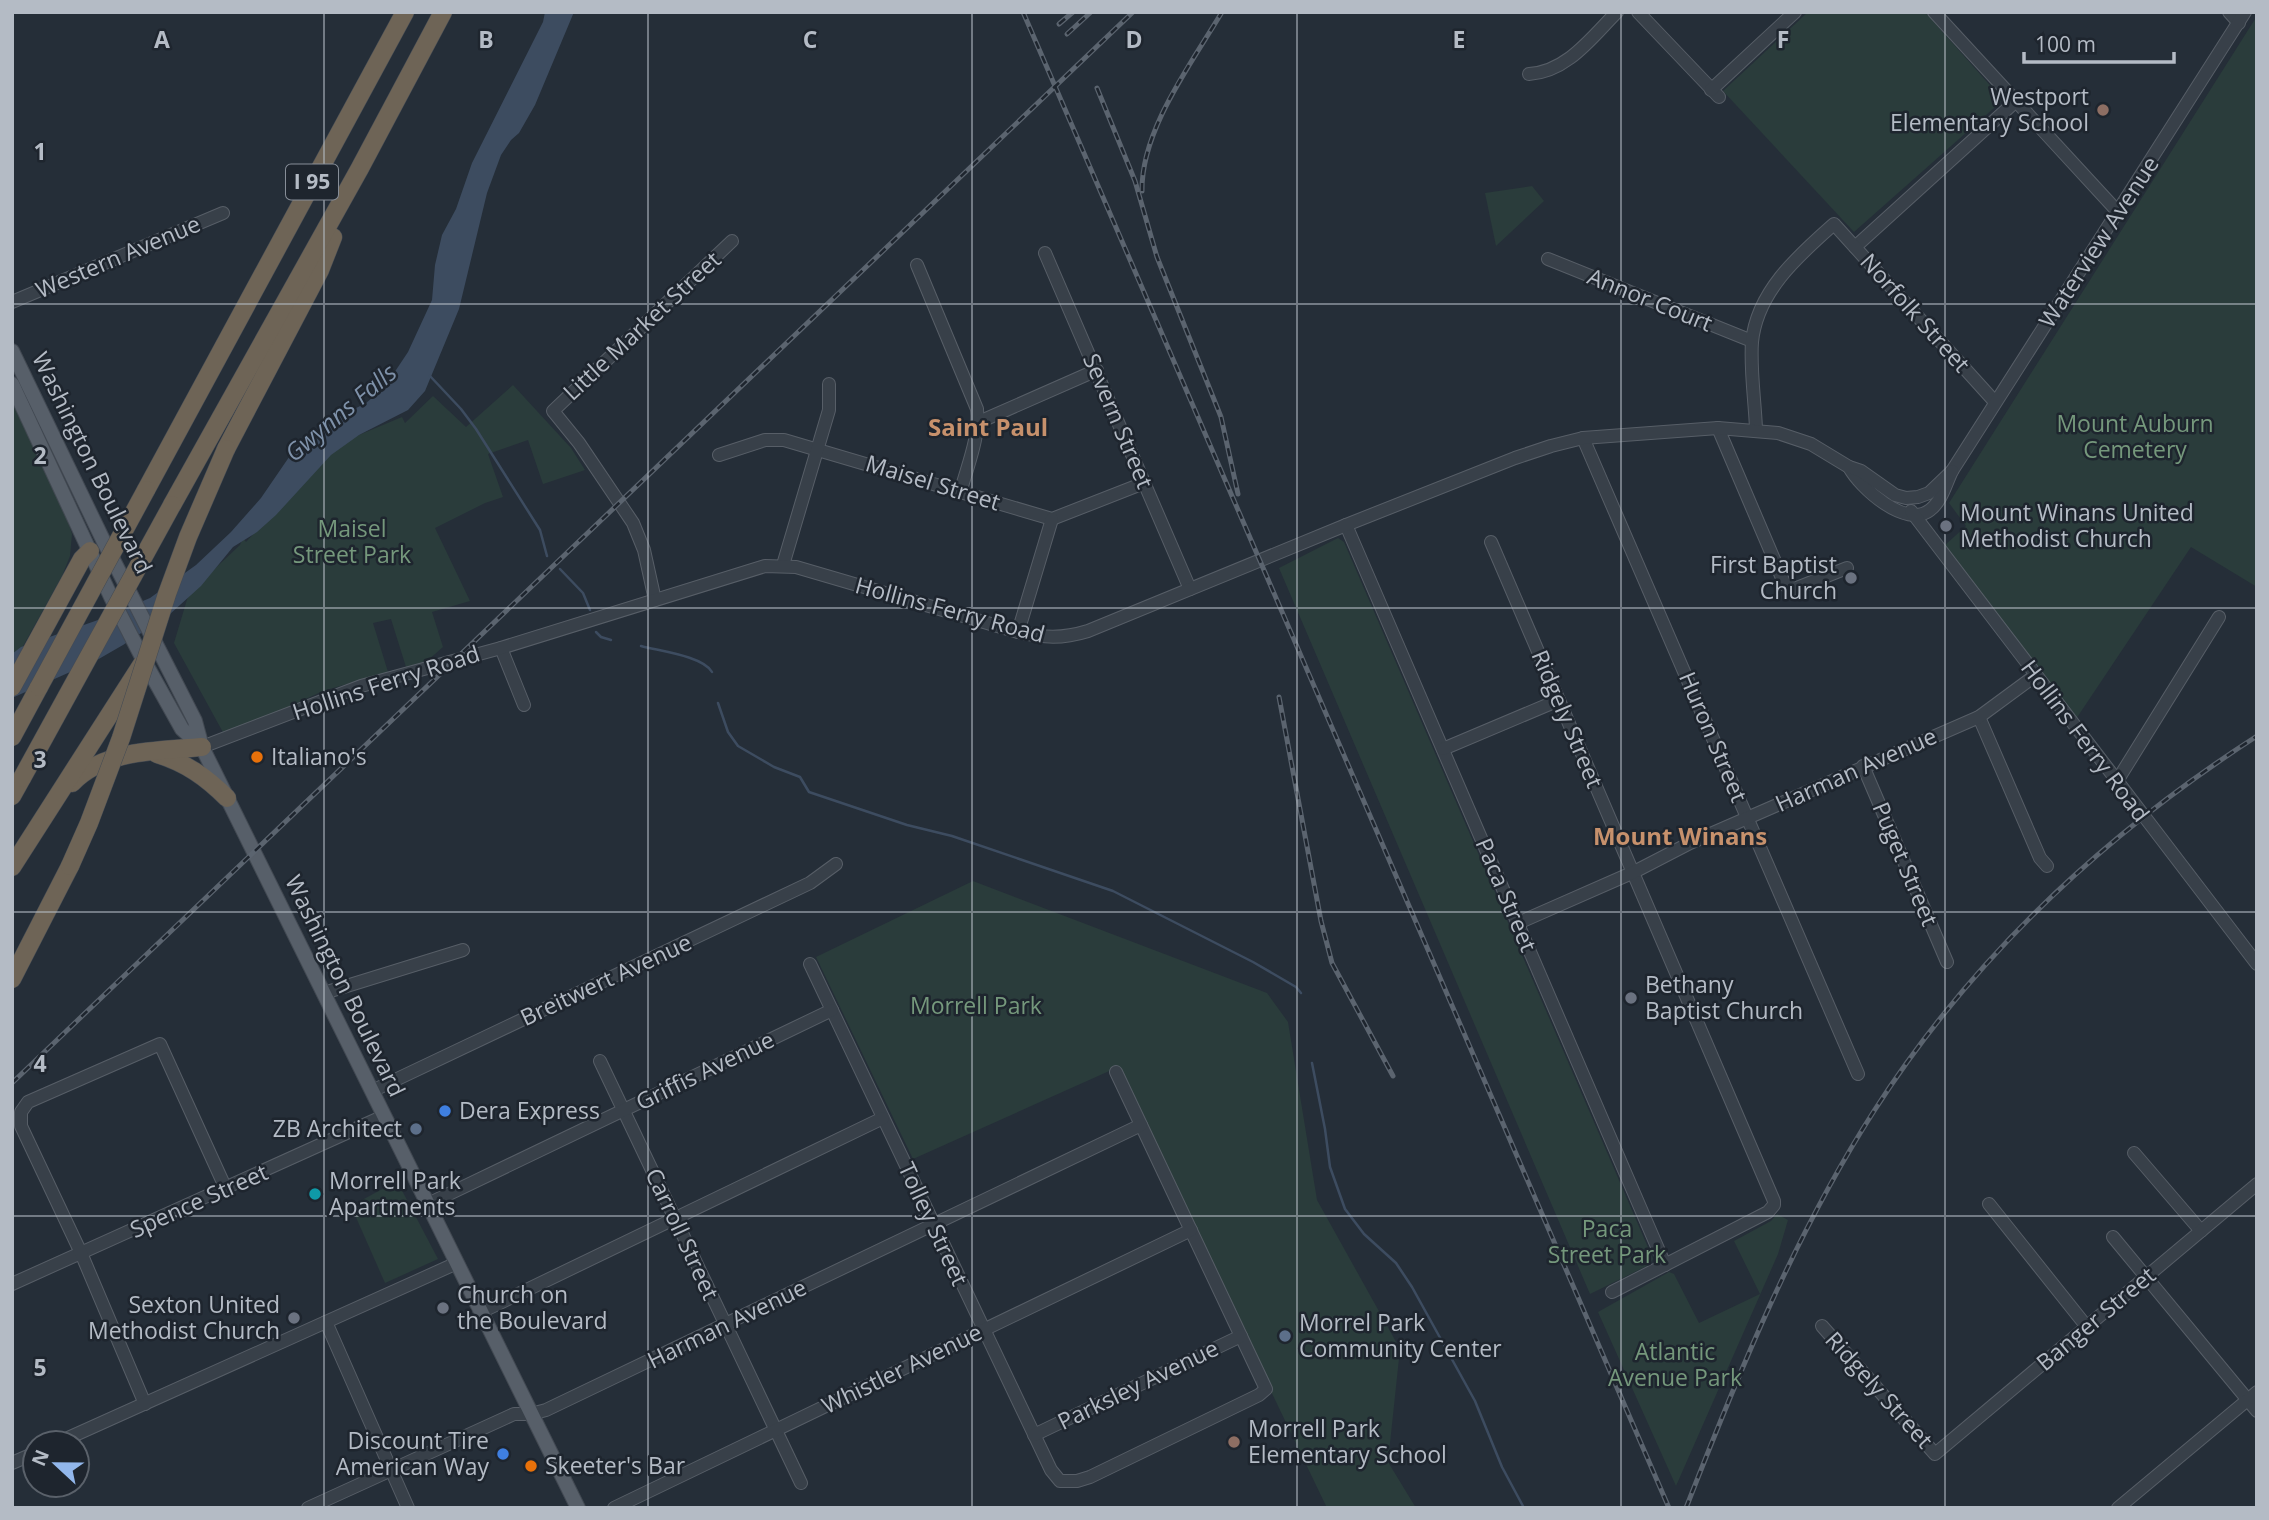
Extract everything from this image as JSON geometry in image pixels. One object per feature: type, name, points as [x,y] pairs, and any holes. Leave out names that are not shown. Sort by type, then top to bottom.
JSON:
[{"type":"highway","name":"I 95","points":[[12,737],[405,12]]},
{"type":"highway","name":"I 95","points":[[12,796],[360,168],[443,12]]},
{"type":"highway","points":[[12,979],[89,823],[121,738],[188,537],[226,449],[320,270],[360,168]]},
{"type":"highway","points":[[12,687],[82,559],[97,547]]},
{"type":"highway","points":[[12,867],[148,648]]},
{"type":"highway","points":[[55,801],[76,778],[116,757],[202,747]]},
{"type":"highway","points":[[151,752],[189,767],[207,778],[227,798]]},
{"type":"main road","name":"Washington Boulevard","points":[[12,351],[97,547],[111,597],[148,648],[195,722],[202,747],[578,1508]]},
{"type":"main road","name":"Washington Boulevard","points":[[12,384],[97,547],[126,583],[148,648],[182,729],[202,747]]},
{"type":"street","points":[[1529,74],[1542,73],[1567,60],[1617,12]]},
{"type":"street","points":[[1638,12],[1715,94],[1795,12]]},
{"type":"street","points":[[1934,12],[2118,212]]},
{"type":"street","points":[[2229,12],[2242,18]]},
{"type":"street","name":"Waterview Avenue","points":[[1915,516],[1924,514],[1935,506],[1952,471],[2242,18]]},
{"type":"street","points":[[1855,247],[2016,101]]},
{"type":"street","name":"Western Avenue","points":[[12,302],[223,213]]},
{"type":"street","name":"Norfolk Street","points":[[1752,341],[1759,317],[1778,279],[1801,253],[1834,224],[1996,402]]},
{"type":"street","name":"Little Market Street","points":[[655,600],[644,550],[636,529],[579,443],[553,411],[732,241]]},
{"type":"street","name":"Severn Street","points":[[1045,253],[1190,589]]},
{"type":"street","name":"Annor Court","points":[[1549,259],[1752,341]]},
{"type":"street","points":[[917,265],[973,396],[979,422],[961,490]]},
{"type":"street","points":[[1752,341],[1756,429]]},
{"type":"street","points":[[979,422],[1097,370]]},
{"type":"street","points":[[783,565],[829,410],[829,384]]},
{"type":"street","points":[[1718,428],[1782,580],[1789,588],[1794,589],[1847,568]]},
{"type":"street","name":"Hollins Ferry Road","points":[[202,747],[361,686],[501,648],[765,566],[783,565],[808,570],[1042,638],[1071,636],[1551,446],[1583,438],[1718,428],[1756,429],[1802,440],[1906,498],[1915,516],[2257,964]]},
{"type":"street","name":"Huron Street","points":[[1583,438],[1858,1074]]},
{"type":"street","name":"Maisel Street","points":[[719,455],[776,439],[961,490],[1052,519]]},
{"type":"street","name":"Hollins Ferry Road","points":[[1849,467],[1856,480],[1893,508],[1905,515],[1915,516]]},
{"type":"street","name":"Waterview Avenue","points":[[1906,498],[1929,493],[1952,471]]},
{"type":"street","points":[[1018,632],[1052,519],[1144,483]]},
{"type":"street","name":"Paca Street","points":[[1346,525],[1665,1265]]},
{"type":"street","name":"Ridgely Street","points":[[1491,542],[1772,1194],[1774,1205],[1768,1212],[1665,1265]]},
{"type":"street","points":[[2117,781],[2219,617]]},
{"type":"street","points":[[501,648],[524,705]]},
{"type":"street","name":"Harman Avenue","points":[[1518,923],[1634,872],[1690,843],[1979,717],[2036,675]]},
{"type":"street","points":[[1443,749],[1559,700]]},
{"type":"street","points":[[1979,717],[2040,858],[2047,866]]},
{"type":"street","name":"Puget Street","points":[[1864,766],[1947,962]]},
{"type":"street","name":"Breitwert Avenue","points":[[372,1091],[810,883],[836,864]]},
{"type":"street","points":[[324,993],[463,950]]},
{"type":"street","name":"Tolley Street","points":[[810,964],[1034,1435],[1051,1470],[1060,1481],[1077,1481],[1090,1477],[1259,1395],[1266,1389],[1241,1336]]},
{"type":"street","name":"Griffis Avenue","points":[[428,1204],[832,1010]]},
{"type":"street","points":[[145,1404],[81,1253],[21,1126],[21,1112],[29,1102],[160,1044],[226,1189]]},
{"type":"street","name":"Carroll Street","points":[[600,1061],[801,1483]]},
{"type":"street","points":[[1116,1072],[1241,1336]]},
{"type":"street","name":"Spence Street","points":[[12,1284],[384,1116]]},
{"type":"street","points":[[481,1312],[883,1118]]},
{"type":"street","name":"Harman Avenue","points":[[308,1508],[514,1414],[531,1414],[546,1410],[594,1388],[1141,1125]]},
{"type":"street","points":[[2134,1153],[2201,1231]]},
{"type":"street","name":"Banger Street","points":[[1935,1454],[2257,1184]]},
{"type":"street","points":[[1989,1204],[2087,1326]]},
{"type":"street","name":"Whistler Avenue","points":[[614,1508],[1191,1230]]},
{"type":"street","points":[[2113,1237],[2252,1396],[2257,1411]]},
{"type":"street","points":[[89,1429],[457,1263]]},
{"type":"street","points":[[1612,1292],[1665,1265]]},
{"type":"street","points":[[326,1322],[408,1508]]},
{"type":"street","name":"Ridgely Street","points":[[1822,1326],[1935,1454]]},
{"type":"street","name":"Parksley Avenue","points":[[1034,1435],[1241,1336]]},
{"type":"street","points":[[2118,1508],[2252,1396]]},
{"type":"green space","points":[[1808,12],[1925,12],[2003,100],[1854,232],[1723,91]]},
{"type":"green space","name":"Mount Auburn Cemetery","points":[[2257,16],[2257,587],[2191,547],[2076,719],[1944,546],[1966,526],[1949,503]]},
{"type":"green space","points":[[1532,186],[1544,201],[1496,246],[1485,193]]},
{"type":"green space","name":"Maisel Street Park","points":[[513,385],[571,448],[585,470],[543,484],[528,440],[488,454],[503,497],[435,528],[470,601],[432,612],[443,647],[427,661],[406,667],[391,619],[373,623],[388,672],[323,691],[225,736],[174,643],[189,593],[240,545],[243,538],[246,542],[264,522],[263,515],[347,440],[402,417],[405,423],[433,396],[466,427]]},
{"type":"green space","points":[[12,388],[72,534],[70,556],[62,576],[12,666]]},
{"type":"green space","name":"Paca Street Park","points":[[1338,538],[1344,542],[1653,1259],[1649,1265],[1590,1294],[1279,568]]},
{"type":"green space","name":"Morrell Park","points":[[973,881],[1267,993],[1288,1022],[1317,1200],[1400,1349],[1388,1462],[1416,1508],[1327,1508],[1116,1068],[913,1159],[816,957]]},
{"type":"green space","points":[[397,1181],[438,1259],[385,1283],[351,1206]]},
{"type":"green space","name":"Atlantic Avenue Park","points":[[1777,1214],[1788,1220],[1778,1254],[1676,1486],[1598,1312],[1669,1272],[1674,1274],[1699,1323],[1760,1294],[1734,1241],[1771,1221]]},
{"type":"water","name":"Gwynns Falls","points":[[545,12],[574,12],[535,105],[519,133],[501,155],[487,193],[459,309],[425,391],[408,410],[359,435],[331,455],[276,515],[257,532],[233,547],[201,586],[170,614],[97,660],[12,698],[12,654],[21,647],[98,620],[150,598],[196,565],[231,532],[261,498],[298,444],[321,426],[366,403],[384,388],[408,352],[432,300],[435,265],[442,235],[456,209],[472,163],[543,22]]},
{"type":"waterway","points":[[430,376],[476,429],[540,530],[547,556]]},
{"type":"waterway","points":[[560,569],[583,593],[590,610]]},
{"type":"waterway","points":[[596,632],[611,640]]},
{"type":"waterway","points":[[641,646],[690,658],[707,666],[712,672]]},
{"type":"waterway","points":[[718,703],[728,732],[738,746],[774,767],[800,777],[809,792],[907,825],[952,836],[1113,891],[1253,962],[1296,987],[1301,993]]},
{"type":"waterway","points":[[1312,1063],[1330,1167],[1345,1209],[1364,1234],[1396,1263],[1412,1287],[1475,1401],[1502,1467],[1524,1508]]},
{"type":"railway","points":[[1023,12],[1669,1508]]},
{"type":"railway","points":[[1059,24],[1073,12]]},
{"type":"railway","points":[[1067,34],[1091,12]]},
{"type":"railway","points":[[12,1083],[1133,12]]},
{"type":"railway","points":[[1142,191],[1144,168],[1159,121],[1183,75],[1222,12]]},
{"type":"railway","points":[[1097,88],[1135,181],[1157,257],[1221,417],[1238,494]]},
{"type":"railway","points":[[1279,697],[1321,921],[1332,963],[1393,1076]]},
{"type":"railway","points":[[1686,1508],[1748,1355],[1794,1255],[1845,1158],[1912,1055],[1998,951],[2045,903],[2147,814],[2257,736]]},
{"type":"place","name":"Westport Elementary School","points":[[2103,110]]},
{"type":"place","name":"Mount Winans United Methodist Church","points":[[1946,526]]},
{"type":"place","name":"First Baptist Church","points":[[1851,578]]},
{"type":"place","name":"Italiano's","points":[[257,757]]},
{"type":"place","name":"Bethany Baptist Church","points":[[1631,998]]},
{"type":"place","name":"Dera Express","points":[[445,1111]]},
{"type":"place","name":"ZB Architect","points":[[416,1129]]},
{"type":"place","name":"Morrell Park Apartments","points":[[315,1194]]},
{"type":"place","name":"Church on the Boulevard","points":[[443,1308]]},
{"type":"place","name":"Sexton United Methodist Church","points":[[294,1318]]},
{"type":"place","name":"Morrel Park Community Center","points":[[1285,1336]]},
{"type":"place","name":"Morrell Park Elementary School","points":[[1234,1442]]},
{"type":"place","name":"Discount Tire American Way","points":[[503,1454]]},
{"type":"place","name":"Skeeter's Bar","points":[[531,1466]]},
{"type":"district","name":"Saint Paul","points":[[988,428]]},
{"type":"district","name":"Mount Winans","points":[[1680,837]]}]
